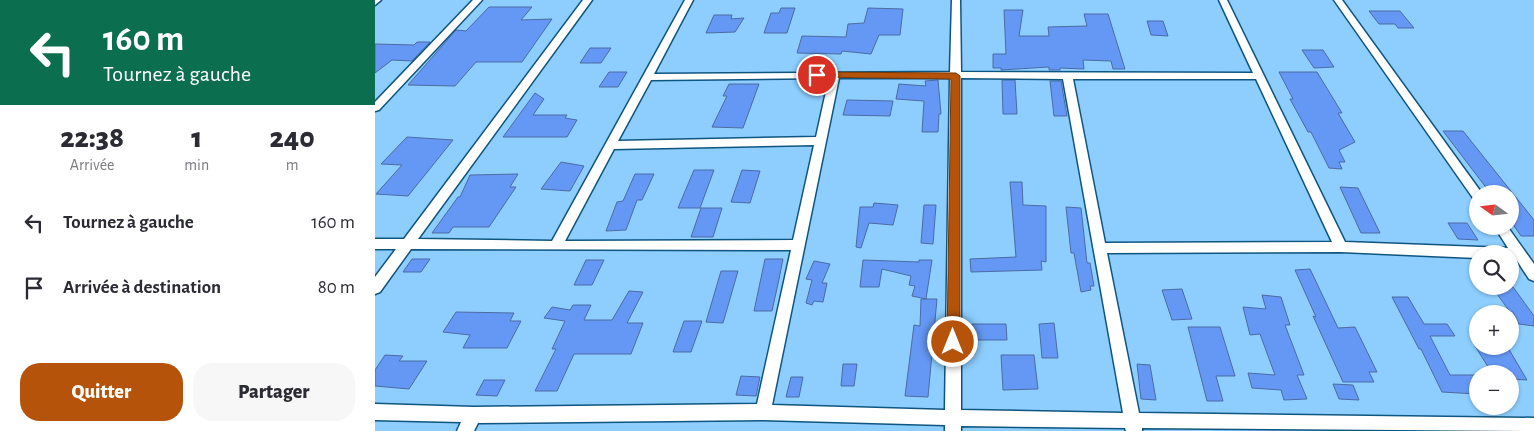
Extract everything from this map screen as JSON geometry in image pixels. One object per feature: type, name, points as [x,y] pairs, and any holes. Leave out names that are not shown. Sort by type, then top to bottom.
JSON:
[{"type":"street","points":[[375,108],[478,0]]},
{"type":"street","points":[[375,288],[587,0]]},
{"type":"street","points":[[556,246],[689,0]]},
{"type":"street","points":[[953,424],[956,0]]},
{"type":"street","points":[[1223,0],[1341,247]]},
{"type":"street","points":[[1338,0],[1470,185]]},
{"type":"street","points":[[648,77],[835,75],[1259,76]]},
{"type":"street","points":[[763,412],[835,75]]},
{"type":"street","points":[[1069,77],[1133,425]]},
{"type":"street","points":[[611,145],[821,141]]},
{"type":"street","points":[[1506,235],[1534,275]]},
{"type":"street","points":[[375,244],[556,246],[799,245]]},
{"type":"street","points":[[1100,248],[1341,247],[1520,254]]},
{"type":"street","points":[[375,412],[474,416],[763,412],[953,424],[1534,426]]},
{"type":"street","points":[[465,431],[474,416]]},
{"type":"building","points":[[489,7],[532,7],[521,20],[552,19],[522,62],[476,62],[455,86],[408,85],[456,30],[466,31]]},
{"type":"building","points":[[781,8],[795,8],[787,33],[764,33],[771,13],[779,13]]},
{"type":"building","points":[[868,8],[903,9],[900,35],[879,35],[871,54],[842,51],[841,54],[797,53],[802,36],[846,37],[848,24],[864,23]]},
{"type":"building","points":[[1004,10],[1023,10],[1019,36],[1049,36],[1048,27],[1087,26],[1084,14],[1108,14],[1125,69],[1113,69],[1111,61],[1083,60],[1084,69],[1060,68],[1060,70],[1049,70],[1049,67],[1001,70],[1001,68],[993,68],[993,54],[1006,54]]},
{"type":"building","points":[[1369,11],[1400,11],[1414,28],[1398,28],[1395,24],[1379,24]]},
{"type":"building","points":[[714,15],[732,15],[731,19],[744,18],[735,32],[706,33]]},
{"type":"building","points":[[1147,21],[1163,21],[1168,36],[1151,35]]},
{"type":"building","points":[[417,42],[430,42],[412,61],[392,60],[375,73],[375,44],[414,45]]},
{"type":"building","points":[[590,48],[611,48],[601,63],[580,63]]},
{"type":"building","points":[[1302,50],[1323,50],[1334,67],[1314,68]]},
{"type":"building","points":[[609,72],[627,72],[618,87],[599,87]]},
{"type":"building","points":[[1279,72],[1317,72],[1342,113],[1338,113],[1355,142],[1339,150],[1345,162],[1339,162],[1342,169],[1329,168],[1311,132],[1308,132],[1290,99],[1293,99]]},
{"type":"building","points":[[938,80],[941,114],[939,114],[938,132],[922,132],[924,101],[896,99],[899,84],[926,86],[925,81]]},
{"type":"building","points":[[1002,80],[1015,80],[1017,114],[1003,114]]},
{"type":"building","points":[[1050,81],[1061,81],[1067,116],[1054,116]]},
{"type":"building","points":[[729,84],[759,84],[743,128],[712,127],[727,96],[723,96]]},
{"type":"building","points":[[535,93],[544,99],[533,115],[567,115],[565,118],[577,120],[567,137],[503,137]]},
{"type":"building","points":[[847,100],[893,101],[890,116],[843,115]]},
{"type":"building","points":[[1443,131],[1463,131],[1506,185],[1484,185]]},
{"type":"building","points":[[407,137],[453,140],[408,196],[376,194],[402,165],[381,164]]},
{"type":"building","points":[[561,162],[584,166],[570,191],[541,189]]},
{"type":"building","points":[[694,170],[714,170],[700,208],[678,208]]},
{"type":"building","points":[[742,170],[760,171],[750,203],[731,202]]},
{"type":"building","points":[[518,174],[510,187],[516,187],[489,227],[453,227],[449,233],[432,233],[458,197],[460,197],[470,175]]},
{"type":"building","points":[[635,174],[654,174],[642,200],[637,200],[626,230],[606,231],[617,202],[623,201]]},
{"type":"building","points":[[1010,182],[1022,182],[1023,205],[1046,206],[1046,262],[1041,261],[1042,270],[971,272],[970,259],[1016,257]]},
{"type":"building","points":[[1340,187],[1358,188],[1380,233],[1361,233]]},
{"type":"building","points":[[1519,201],[1534,220],[1534,236],[1521,236],[1519,233]]},
{"type":"building","points":[[874,203],[898,205],[893,225],[869,223],[861,248],[856,247],[860,207],[873,207]]},
{"type":"building","points":[[924,205],[936,205],[933,244],[921,243]]},
{"type":"building","points":[[1066,207],[1081,208],[1087,263],[1090,263],[1094,286],[1090,286],[1091,290],[1081,292],[1074,253],[1071,253]]},
{"type":"building","points":[[701,208],[722,208],[713,237],[691,237]]},
{"type":"building","points":[[1448,223],[1467,223],[1469,235],[1475,235],[1478,240],[1458,239]]},
{"type":"building","points":[[412,259],[430,259],[421,272],[403,272]]},
{"type":"building","points":[[765,259],[783,259],[772,311],[754,311]]},
{"type":"building","points":[[586,260],[604,260],[592,285],[574,285]]},
{"type":"building","points":[[863,260],[919,262],[919,260],[932,260],[926,299],[912,296],[915,286],[909,285],[911,276],[882,269],[879,287],[860,287]]},
{"type":"building","points":[[814,261],[830,264],[822,283],[827,283],[823,302],[814,301],[812,305],[806,303],[812,280],[806,279]]},
{"type":"building","points":[[1310,269],[1338,328],[1355,327],[1377,372],[1369,372],[1374,382],[1343,382],[1313,316],[1316,317],[1295,270]]},
{"type":"building","points":[[721,271],[738,271],[723,323],[706,322]]},
{"type":"building","points":[[1182,289],[1192,319],[1172,320],[1162,290]]},
{"type":"building","points":[[629,291],[643,292],[627,323],[643,323],[631,354],[574,354],[557,391],[535,391],[556,349],[552,349],[565,321],[544,318],[552,307],[570,310],[573,305],[591,305],[584,320],[612,320]]},
{"type":"building","points":[[1262,295],[1281,297],[1290,325],[1285,325],[1304,375],[1297,375],[1307,399],[1284,400],[1281,390],[1252,388],[1248,373],[1275,375],[1260,334],[1250,335],[1243,307],[1266,309]]},
{"type":"building","points":[[1498,295],[1519,295],[1534,316],[1534,326],[1519,324],[1519,305],[1505,305]]},
{"type":"building","points":[[1392,297],[1408,297],[1424,324],[1447,324],[1455,336],[1430,336],[1450,375],[1469,375],[1469,394],[1442,392],[1421,349],[1419,349]]},
{"type":"building","points":[[921,299],[937,299],[928,397],[905,396],[914,325],[920,326]]},
{"type":"building","points":[[456,312],[514,313],[510,321],[521,321],[507,348],[463,348],[470,335],[443,332]]},
{"type":"building","points":[[684,321],[702,321],[691,352],[673,352]]},
{"type":"building","points":[[1054,323],[1058,358],[1042,358],[1039,324]]},
{"type":"building","points":[[972,324],[1006,324],[1007,340],[972,340]]},
{"type":"building","points":[[1188,327],[1220,327],[1235,376],[1216,376],[1223,401],[1207,401]]},
{"type":"building","points":[[385,355],[403,356],[399,361],[427,361],[409,389],[375,386],[375,370]]},
{"type":"building","points":[[1001,355],[1034,355],[1038,389],[1003,390]]},
{"type":"building","points":[[1481,355],[1512,355],[1518,365],[1487,365]]},
{"type":"building","points":[[843,364],[857,364],[854,386],[841,386]]},
{"type":"building","points":[[1137,364],[1150,365],[1156,400],[1141,399]]},
{"type":"building","points":[[1519,366],[1527,380],[1519,380]]},
{"type":"building","points":[[741,376],[760,377],[756,396],[736,395]]},
{"type":"building","points":[[791,377],[803,377],[799,397],[786,397]]},
{"type":"building","points":[[484,380],[505,380],[497,396],[476,395]]},
{"type":"building","points":[[1333,384],[1353,385],[1359,400],[1339,399]]},
{"type":"route","points":[[817,75],[956,76],[953,342]]}]
